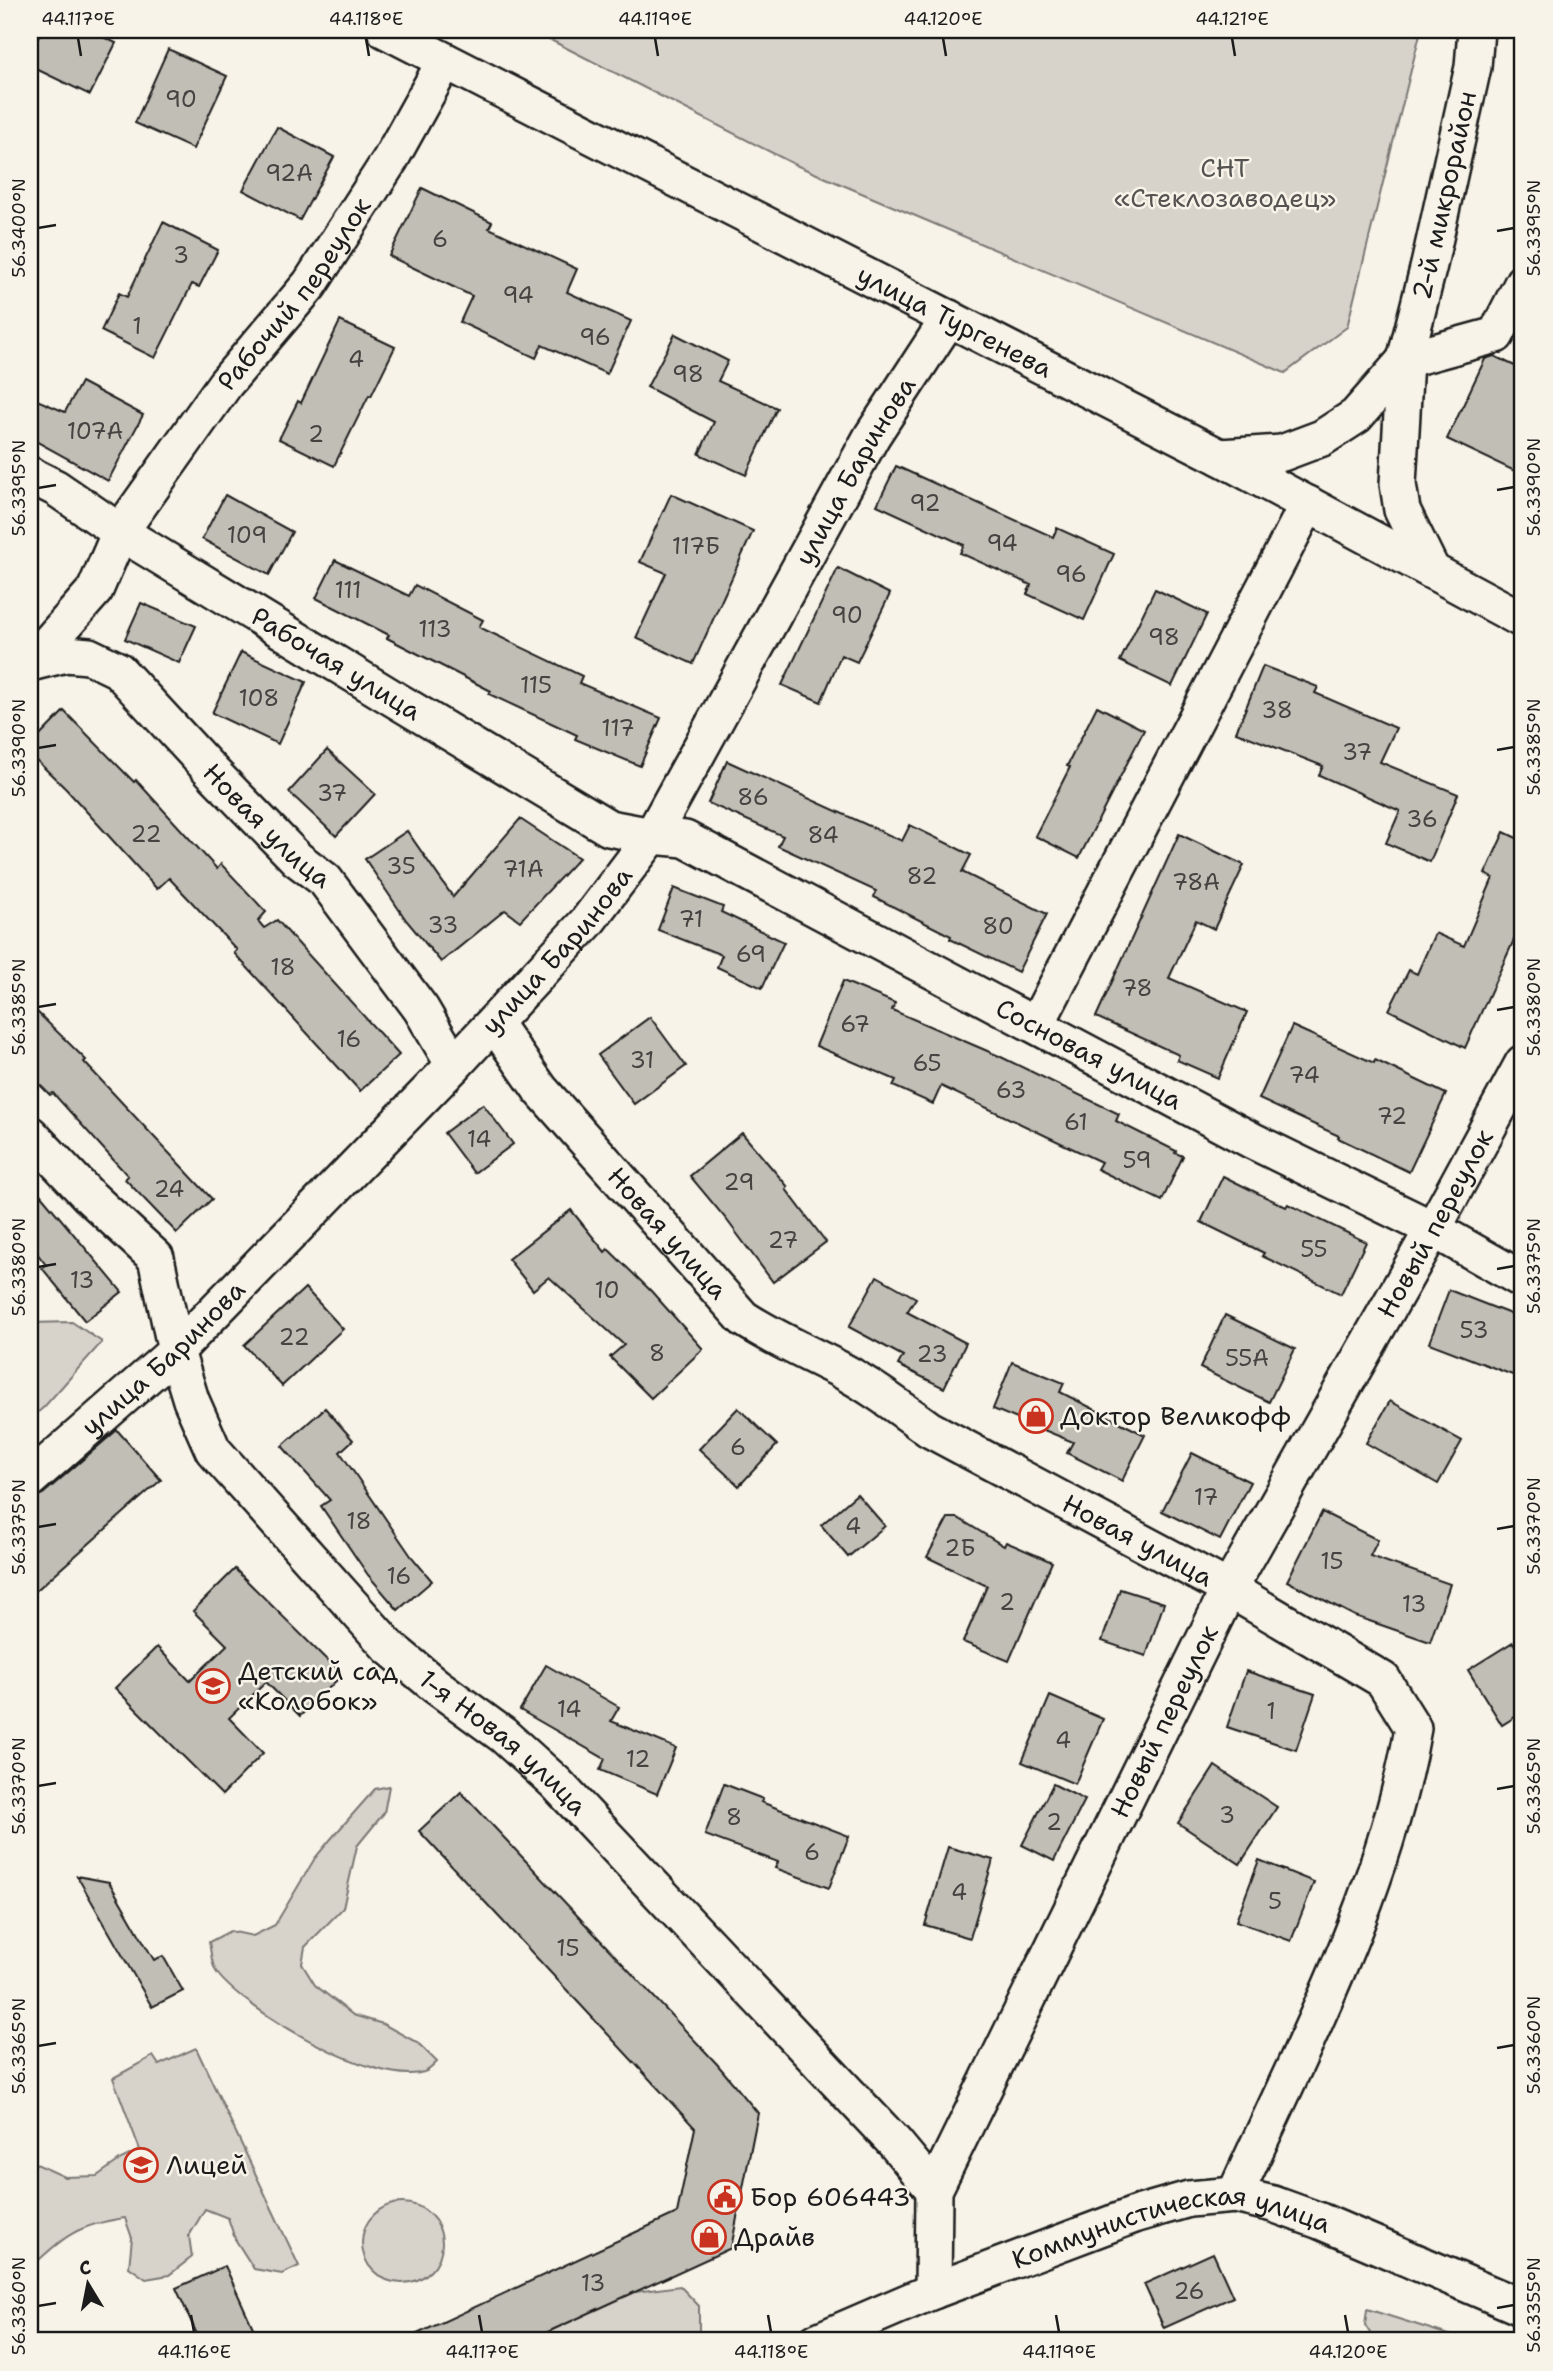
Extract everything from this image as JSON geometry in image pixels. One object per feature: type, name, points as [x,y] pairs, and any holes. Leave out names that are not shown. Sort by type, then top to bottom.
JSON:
[{"type":"street","name":"улица Тургенева","points":[[384,30],[1220,457],[1432,571],[1520,611]]},
{"type":"street","name":"2-й микрорайон","points":[[1432,571],[1402,510],[1398,484],[1405,360],[1473,67],[1476,30]]},
{"type":"street","name":"Рабочий переулок","points":[[32,663],[95,590],[125,526],[225,384],[310,284],[390,160],[445,61]]},
{"type":"street","points":[[1220,457],[1282,453],[1322,438],[1356,415],[1405,360],[1496,335],[1523,282]]},
{"type":"street","name":"улица Баринова","points":[[30,1479],[176,1351],[454,1065],[587,922],[652,836],[872,436],[949,318]]},
{"type":"street","name":"Рабочая улица","points":[[30,475],[125,526],[609,828],[652,836]]},
{"type":"street","points":[[1036,1024],[1308,504]]},
{"type":"street","name":"Новая улица","points":[[32,663],[66,654],[89,656],[118,670],[288,850],[325,880],[421,1009],[454,1065]]},
{"type":"street","name":"Сосновая улица","points":[[652,836],[685,839],[1253,1141],[1433,1229],[1523,1280]]},
{"type":"street","name":"Новая улица","points":[[494,1023],[540,1089],[743,1318],[768,1335],[840,1369],[929,1429],[1229,1589],[1383,1679],[1413,1728],[1406,1771],[1359,1922],[1235,2195]]},
{"type":"street","name":"Новый переулок","points":[[933,2291],[934,2190],[1229,1589],[1433,1229],[1523,1063]]},
{"type":"street","name":"1-я Новая улица","points":[[30,1134],[88,1195],[156,1258],[176,1351],[191,1401],[213,1450],[380,1637],[436,1686],[503,1735],[556,1783],[895,2143],[934,2190]]},
{"type":"street","name":"Коммунистическая улица","points":[[817,2341],[933,2291],[1137,2214],[1189,2199],[1235,2195],[1273,2204],[1320,2221],[1523,2308]]},
{"type":"green space","name":"СНТ «Стеклозаводец»","points":[[531,30],[1421,30],[1347,327],[1285,373],[798,166]]},
{"type":"green space","points":[[72,1322],[102,1342],[30,1419],[30,1323]]},
{"type":"green space","points":[[389,1786],[384,1813],[357,1846],[343,1908],[305,1947],[302,1964],[315,1985],[353,2015],[383,2024],[418,2043],[437,2062],[424,2072],[402,2074],[345,2057],[282,2025],[255,2007],[217,1973],[209,1942],[230,1931],[253,1936],[275,1925],[315,1858],[375,1789]]},
{"type":"green space","points":[[196,2048],[299,2266],[282,2274],[254,2269],[235,2239],[228,2218],[205,2209],[189,2236],[192,2257],[169,2275],[146,2279],[129,2267],[132,2238],[125,2218],[83,2228],[63,2240],[30,2268],[30,2161],[65,2177],[97,2176],[121,2159],[140,2150],[113,2078],[153,2056],[159,2065]]},
{"type":"green space","points":[[402,2203],[417,2206],[430,2215],[439,2228],[442,2243],[439,2258],[430,2271],[417,2280],[402,2283],[387,2280],[374,2271],[365,2258],[362,2243],[365,2228],[374,2215],[387,2206]]},
{"type":"green space","points":[[680,2286],[699,2306],[699,2334],[691,2341],[528,2341],[635,2292]]},
{"type":"green space","points":[[1367,2309],[1468,2341],[1375,2341],[1365,2325]]},
{"type":"building","points":[[42,30],[88,30],[116,43],[90,95],[30,66],[30,54]]},
{"type":"building","points":[[168,49],[227,76],[193,149],[135,123]]},
{"type":"building","points":[[277,127],[334,157],[300,220],[243,190]]},
{"type":"building","points":[[422,188],[492,222],[489,228],[577,269],[567,292],[631,321],[607,374],[542,345],[536,358],[460,322],[472,296],[389,256]]},
{"type":"building","points":[[163,222],[218,250],[199,287],[192,284],[155,358],[101,331],[119,293],[127,297]]},
{"type":"building","points":[[340,321],[395,347],[334,466],[279,439],[298,401],[301,403]]},
{"type":"building","points":[[675,334],[728,361],[718,381],[777,408],[746,475],[699,454],[714,422],[647,387]]},
{"type":"building","points":[[1494,356],[1523,370],[1523,475],[1447,439],[1485,359]]},
{"type":"building","points":[[81,382],[143,415],[108,481],[30,438],[30,397],[65,412]]},
{"type":"building","points":[[896,466],[1053,537],[1057,528],[1114,554],[1084,620],[1027,594],[1031,585],[960,553],[964,545],[877,505]]},
{"type":"building","points":[[671,494],[753,531],[693,664],[636,638],[666,573],[640,562]]},
{"type":"building","points":[[225,495],[292,532],[269,575],[202,539]]},
{"type":"building","points":[[335,560],[409,596],[415,585],[483,620],[479,627],[582,676],[579,683],[661,718],[640,766],[575,739],[577,735],[489,694],[491,691],[316,598]]},
{"type":"building","points":[[838,568],[890,594],[857,662],[841,655],[821,702],[782,685]]},
{"type":"building","points":[[1155,589],[1207,614],[1172,686],[1120,661]]},
{"type":"building","points":[[141,603],[196,626],[179,663],[125,639]]},
{"type":"building","points":[[241,652],[306,682],[278,744],[212,713]]},
{"type":"building","points":[[1263,666],[1318,687],[1315,693],[1396,728],[1380,762],[1458,794],[1430,862],[1386,843],[1400,811],[1319,775],[1323,766],[1236,732]]},
{"type":"building","points":[[1097,706],[1144,730],[1079,858],[1035,836]]},
{"type":"building","points":[[64,711],[134,782],[136,780],[217,869],[221,864],[266,912],[258,921],[264,928],[277,920],[399,1055],[360,1091],[234,953],[237,950],[169,878],[157,889],[66,789],[30,754],[30,746]]},
{"type":"building","points":[[327,750],[375,794],[336,836],[289,792]]},
{"type":"building","points":[[727,761],[902,841],[910,825],[971,855],[962,872],[1047,914],[1018,972],[950,939],[951,936],[874,897],[876,891],[778,846],[783,836],[708,803]]},
{"type":"building","points":[[520,819],[579,858],[520,921],[505,910],[441,962],[406,920],[365,859],[407,831],[453,897]]},
{"type":"building","points":[[1504,832],[1523,841],[1523,920],[1465,1048],[1389,1010],[1409,970],[1417,974],[1435,933],[1464,946],[1493,878],[1485,874]]},
{"type":"building","points":[[1179,834],[1244,865],[1214,929],[1196,920],[1169,978],[1247,1012],[1218,1078],[1177,1060],[1179,1055],[1096,1017]]},
{"type":"building","points":[[674,888],[723,907],[721,912],[784,942],[762,988],[717,967],[722,955],[658,930]]},
{"type":"building","points":[[843,981],[895,1003],[892,1010],[999,1056],[1119,1114],[1116,1121],[1176,1151],[1175,1153],[1183,1156],[1162,1201],[1097,1169],[1101,1162],[941,1086],[933,1104],[893,1086],[896,1080],[816,1046]]},
{"type":"building","points":[[30,1005],[86,1060],[84,1062],[212,1199],[177,1233],[125,1179],[128,1176],[53,1093],[50,1095],[30,1075]]},
{"type":"building","points":[[650,1017],[686,1066],[634,1104],[598,1055]]},
{"type":"building","points":[[1292,1026],[1374,1063],[1375,1060],[1446,1094],[1409,1172],[1259,1099]]},
{"type":"building","points":[[483,1104],[513,1144],[474,1173],[444,1133]]},
{"type":"building","points":[[742,1133],[788,1187],[786,1189],[826,1242],[773,1282],[690,1176]]},
{"type":"building","points":[[1223,1176],[1366,1242],[1341,1294],[1262,1256],[1264,1253],[1201,1222]]},
{"type":"building","points":[[30,1182],[122,1292],[85,1321],[42,1268],[46,1265],[30,1244]]},
{"type":"building","points":[[571,1210],[605,1252],[608,1249],[651,1291],[703,1349],[651,1398],[610,1357],[624,1345],[549,1277],[533,1290],[508,1259]]},
{"type":"building","points":[[877,1276],[916,1298],[907,1312],[966,1343],[944,1388],[898,1365],[903,1356],[849,1327]]},
{"type":"building","points":[[305,1288],[343,1329],[282,1386],[244,1345]]},
{"type":"building","points":[[1449,1290],[1523,1319],[1523,1379],[1429,1343]]},
{"type":"building","points":[[1225,1315],[1295,1349],[1269,1402],[1200,1368]]},
{"type":"building","points":[[1012,1362],[1064,1383],[1060,1392],[1145,1435],[1122,1481],[1067,1453],[1073,1442],[993,1409]]},
{"type":"building","points":[[1390,1401],[1462,1441],[1438,1484],[1366,1443]]},
{"type":"building","points":[[325,1408],[353,1440],[340,1452],[411,1556],[432,1581],[398,1610],[368,1575],[321,1506],[330,1500],[282,1446]]},
{"type":"building","points":[[738,1408],[777,1445],[739,1486],[699,1449]]},
{"type":"building","points":[[117,1430],[161,1480],[30,1596],[30,1499],[43,1494]]},
{"type":"building","points":[[1192,1453],[1250,1482],[1220,1540],[1162,1511]]},
{"type":"building","points":[[857,1494],[885,1526],[848,1557],[821,1525]]},
{"type":"building","points":[[1322,1512],[1378,1540],[1370,1556],[1450,1584],[1430,1642],[1355,1616],[1287,1581]]},
{"type":"building","points":[[948,1518],[958,1518],[1004,1546],[1006,1542],[1052,1562],[1009,1661],[963,1642],[987,1586],[927,1557]]},
{"type":"building","points":[[235,1569],[342,1675],[300,1716],[266,1682],[229,1718],[263,1753],[222,1795],[115,1688],[157,1647],[190,1681],[227,1645],[193,1611]]},
{"type":"building","points":[[1120,1589],[1164,1603],[1146,1656],[1102,1641]]},
{"type":"building","points":[[1513,1642],[1523,1659],[1523,1712],[1502,1725],[1468,1670]]},
{"type":"building","points":[[546,1665],[619,1707],[611,1721],[676,1748],[657,1794],[600,1770],[605,1759],[520,1710]]},
{"type":"building","points":[[1246,1671],[1315,1694],[1296,1750],[1227,1727]]},
{"type":"building","points":[[1050,1696],[1103,1719],[1075,1784],[1022,1762]]},
{"type":"building","points":[[1215,1766],[1277,1807],[1240,1864],[1178,1823]]},
{"type":"building","points":[[724,1784],[763,1799],[761,1802],[849,1836],[829,1888],[775,1868],[778,1862],[705,1835]]},
{"type":"building","points":[[1053,1784],[1085,1800],[1054,1861],[1022,1845]]},
{"type":"building","points":[[461,1792],[717,2064],[758,2113],[731,2248],[528,2341],[402,2341],[677,2213],[695,2128],[419,1831]]},
{"type":"building","points":[[948,1847],[993,1860],[970,1938],[925,1925]]},
{"type":"building","points":[[1259,1860],[1314,1882],[1291,1941],[1236,1921]]},
{"type":"building","points":[[77,1876],[109,1882],[154,1960],[163,1956],[183,1991],[152,2007]]},
{"type":"building","points":[[1213,2253],[1233,2297],[1164,2328],[1144,2284]]},
{"type":"building","points":[[225,2266],[259,2341],[200,2341],[176,2288]]},
{"type":"place","name":"Доктор Великофф","points":[[1036,1416]]},
{"type":"place","name":"Детский сад «Колобок»","points":[[213,1686]]},
{"type":"place","name":"Лицей","points":[[141,2165]]},
{"type":"place","name":"Бор 606443","points":[[725,2197]]},
{"type":"place","name":"Драйв","points":[[709,2237]]}]
